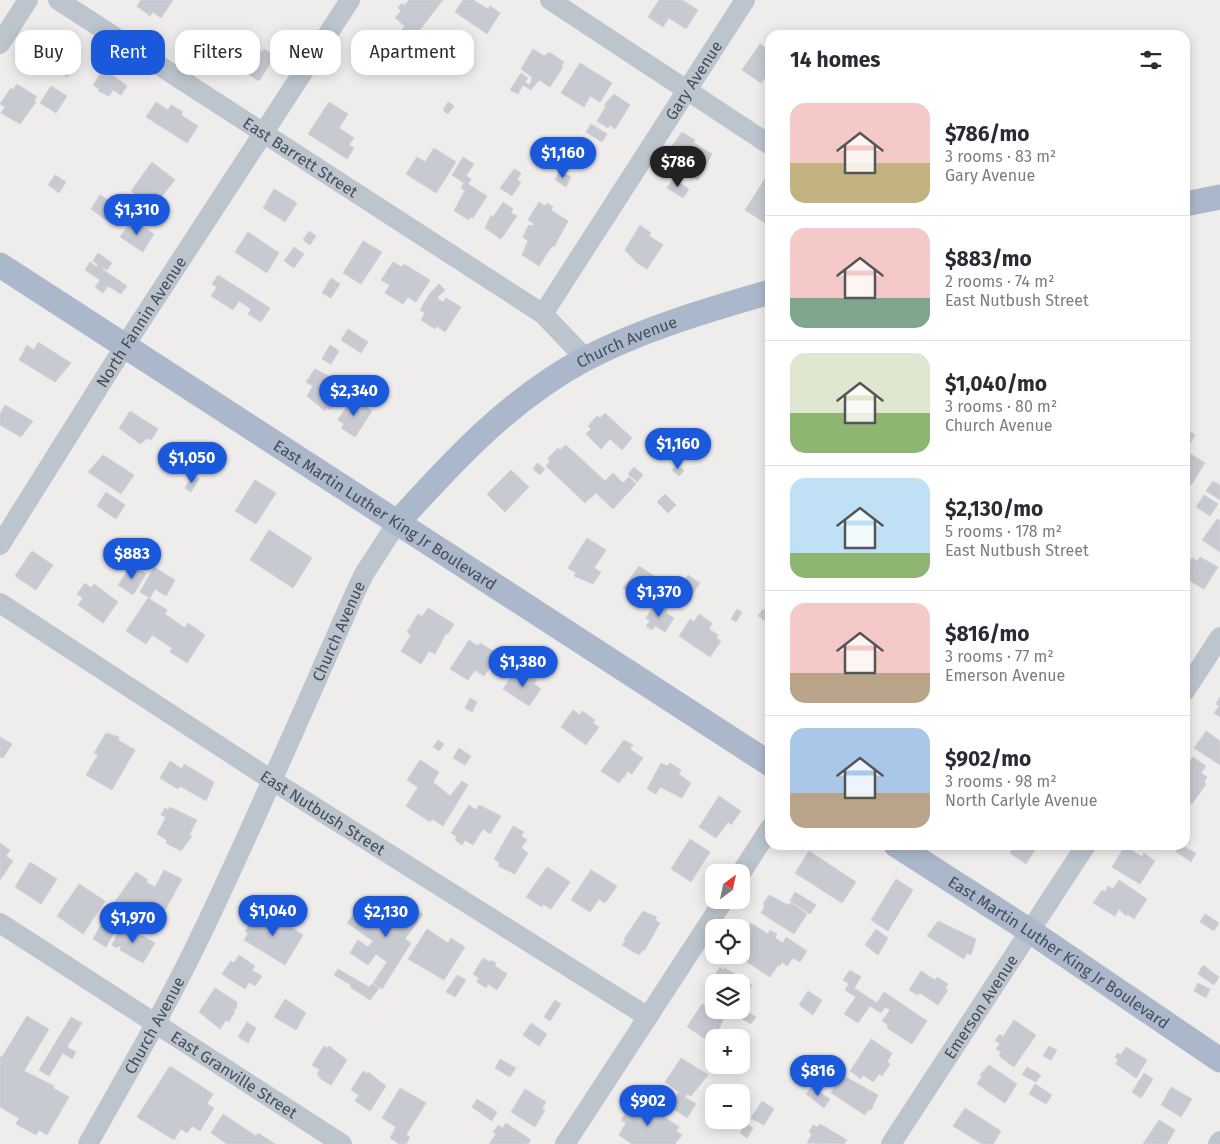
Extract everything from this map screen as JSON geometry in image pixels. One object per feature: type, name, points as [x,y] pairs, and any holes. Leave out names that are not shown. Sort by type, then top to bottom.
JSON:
[{"type":"main road","points":[[1190,203],[1220,197]]},
{"type":"main road","name":"East Martin Luther King Jr Boulevard","points":[[0,266],[765,761]]},
{"type":"main road","name":"Church Avenue","points":[[397,523],[456,458],[484,432],[540,387],[586,359],[648,332],[765,294]]},
{"type":"main road","name":"East Martin Luther King Jr Boulevard","points":[[904,850],[1030,931],[1220,1060]]},
{"type":"street","points":[[0,44],[28,0]]},
{"type":"street","name":"East Barrett Street","points":[[58,0],[543,314],[586,359]]},
{"type":"street","name":"North Fannin Avenue","points":[[0,545],[124,347],[265,134],[350,0]]},
{"type":"street","points":[[550,0],[765,142]]},
{"type":"street","name":"Gary Avenue","points":[[543,314],[745,0]]},
{"type":"street","name":"Church Avenue","points":[[88,1144],[156,1024],[199,938],[273,781],[354,594],[364,574],[397,523]]},
{"type":"street","name":"East Nutbush Street","points":[[0,603],[273,781],[648,1017]]},
{"type":"street","points":[[1190,683],[1220,637]]},
{"type":"street","points":[[747,864],[765,836]]},
{"type":"street","name":"Emerson Avenue","points":[[891,1144],[1083,850]]},
{"type":"street","points":[[566,1144],[718,909]]},
{"type":"street","name":"East Granville Street","points":[[0,922],[342,1144]]},
{"type":"building","points":[[141,0],[173,0],[161,18],[153,12],[150,16],[137,6]]},
{"type":"building","points":[[409,0],[443,0],[420,30],[402,30],[405,26],[395,18],[401,11],[398,8],[402,3],[404,6]]},
{"type":"building","points":[[463,0],[473,0],[488,9],[490,6],[500,13],[487,34],[455,12]]},
{"type":"building","points":[[659,0],[682,0],[698,10],[686,29],[669,18],[663,27],[648,17]]},
{"type":"building","points":[[760,44],[765,47],[765,78],[761,83],[742,70]]},
{"type":"building","points":[[264,49],[270,53],[270,64],[259,81],[250,75],[260,75],[260,51],[262,52]]},
{"type":"building","points":[[533,49],[544,56],[549,52],[564,62],[561,66],[563,67],[550,87],[539,80],[531,90],[523,85],[518,94],[510,90],[521,73],[528,78],[525,82],[529,85],[531,82],[532,77],[521,69]]},
{"type":"building","points":[[580,63],[612,83],[600,102],[590,96],[584,107],[561,93]]},
{"type":"building","points":[[99,75],[112,75],[127,86],[121,95],[113,90],[109,96],[98,91],[99,89],[93,85]]},
{"type":"building","points":[[17,84],[37,97],[34,101],[36,102],[20,124],[1,113],[5,107],[0,104],[11,88],[13,90]]},
{"type":"building","points":[[51,86],[67,96],[56,113],[40,103]]},
{"type":"building","points":[[614,94],[630,105],[615,129],[610,125],[608,128],[597,121],[606,106],[604,105]]},
{"type":"building","points":[[156,102],[168,110],[171,105],[183,112],[181,115],[198,126],[187,143],[146,117]]},
{"type":"building","points":[[329,102],[348,114],[339,128],[354,138],[349,145],[354,148],[347,159],[308,134]]},
{"type":"building","points":[[448,102],[454,106],[448,114],[443,110]]},
{"type":"building","points":[[591,124],[607,134],[602,142],[586,132]]},
{"type":"building","points":[[682,132],[695,140],[685,155],[672,146]]},
{"type":"building","points":[[694,143],[712,154],[698,180],[679,171]]},
{"type":"building","points":[[434,148],[456,162],[436,193],[406,174],[417,157],[425,162]]},
{"type":"building","points":[[463,157],[474,164],[466,176],[471,179],[468,184],[487,196],[473,218],[471,217],[469,220],[454,211],[465,190],[461,188],[464,183],[452,175]]},
{"type":"building","points":[[152,162],[175,180],[153,207],[131,191]]},
{"type":"building","points":[[514,169],[521,173],[517,180],[521,182],[512,196],[500,188]]},
{"type":"building","points":[[560,171],[571,177],[566,187],[555,180]]},
{"type":"building","points":[[55,175],[66,182],[59,193],[48,185]]},
{"type":"building","points":[[673,179],[689,189],[683,198],[667,188]]},
{"type":"building","points":[[765,179],[765,223],[745,210]]},
{"type":"building","points":[[274,189],[297,203],[285,222],[263,208]]},
{"type":"building","points":[[100,195],[116,205],[106,220],[91,209]]},
{"type":"building","points":[[503,202],[513,209],[511,213],[517,216],[501,239],[485,228],[491,215],[493,217]]},
{"type":"building","points":[[539,202],[545,206],[547,203],[553,207],[551,210],[568,221],[554,247],[552,246],[539,266],[522,255],[528,241],[523,237],[529,225],[532,226],[534,224],[528,220]]},
{"type":"building","points":[[132,220],[154,234],[143,252],[120,237]]},
{"type":"building","points":[[640,225],[651,233],[649,236],[663,245],[647,269],[637,263],[625,250]]},
{"type":"building","points":[[309,231],[316,236],[310,245],[303,240]]},
{"type":"building","points":[[248,232],[279,253],[267,273],[235,252]]},
{"type":"building","points":[[363,241],[382,252],[361,284],[343,273]]},
{"type":"building","points":[[294,247],[304,254],[294,268],[284,261]]},
{"type":"building","points":[[98,253],[112,263],[107,270],[102,269],[127,286],[121,294],[108,286],[103,293],[95,287],[100,280],[85,270],[90,262],[97,267],[98,265],[93,261]]},
{"type":"building","points":[[393,262],[402,267],[404,264],[430,280],[416,302],[408,297],[403,304],[385,293],[390,285],[381,280]]},
{"type":"building","points":[[218,275],[270,308],[261,322],[248,314],[251,309],[239,301],[233,310],[211,296],[217,287],[212,284]]},
{"type":"building","points":[[331,278],[340,284],[331,298],[322,293]]},
{"type":"building","points":[[439,284],[445,290],[437,298],[443,302],[446,298],[461,307],[445,332],[437,326],[435,329],[421,320],[425,313],[420,310],[430,293]]},
{"type":"building","points":[[348,329],[368,342],[361,353],[341,340]]},
{"type":"building","points":[[38,342],[71,363],[55,382],[19,360],[27,345],[34,350]]},
{"type":"building","points":[[330,345],[339,351],[331,364],[322,359]]},
{"type":"building","points":[[315,369],[347,385],[330,410],[327,408],[325,411],[307,396],[313,386],[306,382]]},
{"type":"building","points":[[352,398],[372,411],[355,437],[341,428],[344,424],[338,420]]},
{"type":"building","points":[[5,405],[33,421],[21,437],[0,425],[0,414]]},
{"type":"building","points":[[130,411],[158,429],[151,440],[148,438],[140,444],[119,428]]},
{"type":"building","points":[[605,413],[632,438],[622,450],[610,439],[601,449],[586,434],[591,429],[588,426],[597,416],[600,418]]},
{"type":"building","points":[[1190,432],[1195,435],[1190,444]]},
{"type":"building","points":[[566,445],[605,481],[613,473],[623,483],[629,477],[636,484],[613,509],[596,493],[585,503],[546,466],[550,461],[548,458],[558,448],[560,450]]},
{"type":"building","points":[[1190,454],[1205,463],[1190,484]]},
{"type":"building","points":[[103,455],[134,475],[121,494],[88,472]]},
{"type":"building","points":[[537,463],[545,469],[540,475],[533,469]]},
{"type":"building","points":[[677,465],[684,471],[679,476],[672,470]]},
{"type":"building","points":[[634,467],[643,475],[637,482],[628,474]]},
{"type":"building","points":[[511,470],[529,487],[505,512],[487,494]]},
{"type":"building","points":[[193,475],[199,479],[191,492],[185,488]]},
{"type":"building","points":[[255,480],[276,493],[256,524],[235,511]]},
{"type":"building","points":[[1213,481],[1220,485],[1220,500],[1206,491]]},
{"type":"building","points":[[106,492],[125,505],[116,519],[97,506]]},
{"type":"building","points":[[665,494],[676,505],[668,513],[657,502]]},
{"type":"building","points":[[1204,495],[1218,504],[1210,516],[1196,507]]},
{"type":"building","points":[[1217,519],[1220,521],[1220,552],[1202,540]]},
{"type":"building","points":[[269,530],[312,558],[293,588],[250,560]]},
{"type":"building","points":[[587,538],[606,550],[594,568],[601,572],[593,584],[574,576],[576,573],[568,568]]},
{"type":"building","points":[[32,551],[53,565],[36,590],[15,576]]},
{"type":"building","points":[[1200,557],[1218,567],[1204,589],[1190,581],[1190,561],[1192,558],[1198,561]]},
{"type":"building","points":[[132,564],[146,574],[133,595],[118,585]]},
{"type":"building","points":[[639,566],[654,576],[638,599],[623,588]]},
{"type":"building","points":[[154,567],[175,580],[166,596],[155,589],[150,598],[140,592]]},
{"type":"building","points":[[688,575],[700,583],[691,596],[679,588]]},
{"type":"building","points":[[85,583],[91,588],[94,584],[118,602],[103,623],[78,605],[83,598],[77,594]]},
{"type":"building","points":[[148,598],[167,610],[165,614],[185,628],[188,623],[205,635],[187,663],[170,652],[172,648],[152,635],[146,644],[126,631]]},
{"type":"building","points":[[661,604],[668,608],[666,613],[674,618],[665,632],[655,626],[652,630],[646,626],[650,621],[646,618],[654,605],[659,608]]},
{"type":"building","points":[[428,608],[454,624],[448,634],[446,633],[435,654],[429,651],[421,664],[401,651],[411,635],[407,632],[418,614],[422,617]]},
{"type":"building","points":[[737,609],[742,612],[736,622],[731,619]]},
{"type":"building","points":[[763,609],[765,610],[765,621],[758,616]]},
{"type":"building","points":[[699,614],[712,623],[709,629],[718,635],[716,638],[721,641],[710,657],[679,636],[690,619],[694,622]]},
{"type":"building","points":[[469,640],[478,646],[480,643],[493,651],[490,655],[496,658],[484,676],[475,670],[468,680],[450,669]]},
{"type":"building","points":[[515,671],[522,675],[524,672],[537,680],[534,684],[541,689],[529,706],[503,689]]},
{"type":"building","points":[[1220,697],[1220,717],[1214,713],[1219,706],[1216,704]]},
{"type":"building","points":[[470,698],[477,702],[472,712],[465,708]]},
{"type":"building","points":[[573,710],[580,715],[582,711],[595,720],[593,723],[599,727],[586,745],[561,727]]},
{"type":"building","points":[[1206,731],[1220,741],[1220,765],[1194,748]]},
{"type":"building","points":[[106,733],[119,737],[118,740],[135,750],[112,790],[86,775],[98,755],[94,753]]},
{"type":"building","points":[[0,737],[12,744],[3,758],[0,757]]},
{"type":"building","points":[[438,740],[444,744],[439,751],[433,747]]},
{"type":"building","points":[[624,740],[633,745],[630,749],[643,758],[632,774],[627,771],[619,783],[601,771]]},
{"type":"building","points":[[459,748],[471,756],[465,765],[453,758]]},
{"type":"building","points":[[1193,757],[1206,766],[1201,773],[1207,777],[1204,782],[1206,784],[1192,804],[1190,803],[1190,761]]},
{"type":"building","points":[[420,760],[439,772],[433,782],[450,796],[462,781],[468,785],[443,826],[432,819],[430,822],[406,806],[418,787],[407,780]]},
{"type":"building","points":[[170,761],[182,769],[184,764],[214,782],[206,801],[180,786],[178,789],[160,778]]},
{"type":"building","points":[[661,763],[667,766],[670,763],[681,770],[679,774],[691,783],[682,798],[660,787],[656,794],[647,789]]},
{"type":"building","points":[[719,796],[741,811],[731,825],[728,822],[716,838],[699,827]]},
{"type":"building","points":[[469,805],[476,810],[479,805],[501,816],[490,834],[483,829],[473,845],[465,840],[462,845],[455,840],[457,837],[451,833]]},
{"type":"building","points":[[170,807],[197,820],[189,835],[192,836],[181,851],[166,843],[167,840],[157,834],[166,817],[161,815],[165,808],[168,810]]},
{"type":"building","points":[[513,826],[524,832],[521,836],[527,840],[521,848],[528,853],[515,874],[498,866],[500,863],[494,859]]},
{"type":"building","points":[[690,839],[710,852],[691,882],[671,869]]},
{"type":"building","points":[[0,843],[10,850],[6,856],[13,861],[0,880]]},
{"type":"building","points":[[1012,850],[1035,850],[1026,864],[1010,853]]},
{"type":"building","points":[[1123,850],[1131,850],[1142,857],[1144,853],[1155,861],[1140,884],[1112,867]]},
{"type":"building","points":[[1177,850],[1190,850],[1196,853],[1191,862],[1176,852]]},
{"type":"building","points":[[809,851],[856,882],[842,903],[795,873]]},
{"type":"building","points":[[30,862],[57,879],[41,904],[15,887]]},
{"type":"building","points":[[547,867],[570,882],[551,909],[543,904],[542,907],[526,897]]},
{"type":"building","points":[[164,870],[182,879],[163,914],[143,903],[135,916],[114,903],[136,872],[148,880],[146,882],[155,887]]},
{"type":"building","points":[[591,870],[617,886],[605,903],[599,899],[590,912],[571,900]]},
{"type":"building","points":[[896,879],[913,890],[888,931],[871,920]]},
{"type":"building","points":[[1119,880],[1147,899],[1134,919],[1127,914],[1126,916],[1119,909],[1115,916],[1093,903],[1102,890],[1105,892],[1108,886],[1113,889]]},
{"type":"building","points":[[79,884],[105,901],[83,934],[57,916]]},
{"type":"building","points":[[795,892],[816,905],[810,914],[790,901]]},
{"type":"building","points":[[769,895],[788,905],[791,903],[807,914],[794,934],[761,913],[765,906],[763,904]]},
{"type":"building","points":[[400,899],[423,914],[405,939],[411,943],[382,989],[373,983],[387,962],[376,954],[368,965],[350,953],[358,940],[368,947],[373,941],[347,923],[355,912],[382,926]]},
{"type":"building","points":[[264,909],[303,935],[285,965],[244,940],[248,933],[245,931],[250,923],[254,926]]},
{"type":"building","points":[[643,911],[657,917],[655,920],[660,923],[644,951],[639,955],[622,945]]},
{"type":"building","points":[[1205,914],[1219,923],[1214,931],[1200,922]]},
{"type":"building","points":[[103,921],[116,929],[106,947],[93,939]]},
{"type":"building","points":[[938,921],[976,939],[971,955],[967,953],[964,959],[927,936]]},
{"type":"building","points":[[751,923],[768,934],[770,930],[777,934],[775,938],[783,943],[786,937],[807,951],[800,962],[793,958],[787,966],[782,962],[770,977],[750,964]]},
{"type":"building","points":[[122,924],[155,943],[143,963],[120,950],[121,947],[118,946],[117,948],[112,945]]},
{"type":"building","points":[[427,929],[448,943],[451,938],[465,947],[444,980],[408,959]]},
{"type":"building","points":[[876,929],[888,938],[878,955],[865,945]]},
{"type":"building","points":[[239,955],[255,966],[252,970],[262,976],[255,986],[249,982],[245,989],[222,974],[231,961],[234,963]]},
{"type":"building","points":[[483,958],[496,963],[495,966],[507,974],[497,990],[488,984],[486,988],[477,982],[479,978],[473,974]]},
{"type":"building","points":[[1203,965],[1219,977],[1214,985],[1198,974]]},
{"type":"building","points":[[720,967],[735,974],[715,974]]},
{"type":"building","points":[[338,969],[369,987],[372,984],[379,988],[370,1000],[334,975]]},
{"type":"building","points":[[850,970],[861,977],[854,988],[877,1003],[884,992],[927,1021],[912,1044],[887,1028],[888,1025],[882,1021],[890,1010],[885,1007],[881,1013],[870,1006],[858,1023],[844,1014],[856,997],[845,990],[849,984],[843,980]]},
{"type":"building","points":[[921,971],[935,980],[937,977],[948,984],[945,988],[948,990],[938,1005],[920,993],[918,995],[909,990]]},
{"type":"building","points":[[457,975],[466,980],[455,997],[446,992]]},
{"type":"building","points":[[1198,983],[1210,989],[1206,998],[1194,991]]},
{"type":"building","points":[[215,988],[237,1002],[236,1009],[232,1009],[235,1011],[229,1022],[226,1020],[220,1029],[199,1012]]},
{"type":"building","points":[[808,991],[822,1000],[813,1015],[799,1005]]},
{"type":"building","points":[[285,999],[306,1013],[296,1030],[274,1017]]},
{"type":"building","points":[[555,1000],[561,1004],[550,1021],[544,1017]]},
{"type":"building","points":[[702,1004],[705,1006],[705,1019],[724,1019],[719,1029],[705,1029],[705,1038],[687,1027]]},
{"type":"building","points":[[750,1013],[756,1017],[751,1024],[742,1019],[750,1019]]},
{"type":"building","points":[[27,1016],[49,1029],[24,1071],[54,1086],[53,1088],[69,1097],[47,1135],[39,1130],[36,1135],[16,1124],[19,1118],[0,1107],[0,1056],[2,1057]]},
{"type":"building","points":[[71,1017],[82,1023],[67,1047],[76,1052],[72,1059],[63,1053],[49,1076],[39,1070]]},
{"type":"building","points":[[1014,1020],[1036,1035],[1014,1067],[999,1056],[1001,1052],[996,1049],[1000,1044],[995,1040],[1000,1034],[1003,1037]]},
{"type":"building","points":[[247,1022],[256,1028],[248,1043],[238,1037]]},
{"type":"building","points":[[531,1023],[547,1034],[539,1046],[523,1035]]},
{"type":"building","points":[[871,1039],[892,1053],[887,1062],[890,1064],[882,1076],[879,1074],[873,1082],[863,1075],[861,1079],[850,1071]]},
{"type":"building","points":[[324,1046],[328,1048],[329,1046],[347,1060],[331,1085],[321,1079],[317,1074],[320,1070],[312,1065]]},
{"type":"building","points":[[1049,1046],[1057,1050],[1051,1060],[1043,1056]]},
{"type":"building","points":[[1126,1047],[1147,1060],[1136,1078],[1116,1064],[1118,1060],[1115,1057],[1118,1053],[1121,1055]]},
{"type":"building","points":[[681,1058],[708,1075],[691,1096],[687,1094],[685,1097],[696,1104],[687,1118],[669,1106],[679,1092],[665,1082]]},
{"type":"building","points":[[500,1059],[516,1068],[510,1077],[495,1068]]},
{"type":"building","points":[[989,1065],[1017,1084],[1005,1103],[977,1084],[982,1076],[980,1075]]},
{"type":"building","points":[[170,1066],[213,1094],[207,1104],[214,1108],[200,1131],[192,1126],[187,1133],[181,1129],[174,1140],[137,1117]]},
{"type":"building","points":[[1027,1067],[1041,1075],[1036,1082],[1022,1075]]},
{"type":"building","points":[[363,1071],[367,1074],[368,1072],[386,1086],[370,1111],[355,1101],[359,1095],[351,1090]]},
{"type":"building","points":[[1144,1073],[1153,1079],[1141,1098],[1132,1092]]},
{"type":"building","points":[[842,1075],[878,1095],[871,1110],[869,1109],[865,1115],[831,1093]]},
{"type":"building","points":[[1035,1084],[1052,1095],[1046,1104],[1029,1094]]},
{"type":"building","points":[[811,1087],[830,1099],[824,1108],[806,1094]]},
{"type":"building","points":[[1171,1087],[1192,1099],[1181,1117],[1161,1105]]},
{"type":"building","points":[[400,1088],[426,1103],[406,1135],[410,1137],[406,1144],[399,1144],[390,1138],[396,1127],[382,1118]]},
{"type":"building","points":[[525,1089],[546,1102],[542,1108],[545,1110],[535,1127],[511,1112]]},
{"type":"building","points":[[477,1099],[497,1112],[492,1121],[472,1107]]},
{"type":"building","points":[[762,1101],[774,1109],[764,1125],[751,1118]]},
{"type":"building","points":[[628,1102],[638,1108],[642,1102],[679,1127],[676,1131],[682,1135],[675,1144],[632,1144],[619,1135],[626,1123],[621,1120],[625,1114],[622,1111]]},
{"type":"building","points":[[965,1108],[1001,1131],[993,1144],[982,1144],[953,1126]]},
{"type":"building","points":[[223,1114],[256,1136],[258,1133],[275,1144],[227,1144],[211,1133]]},
{"type":"building","points":[[1159,1120],[1175,1130],[1167,1144],[1143,1144]]},
{"type":"building","points":[[506,1123],[531,1140],[528,1144],[489,1144],[496,1134],[493,1132],[498,1125],[503,1128]]},
{"type":"building","points":[[820,1124],[847,1140],[844,1144],[807,1143],[812,1134],[809,1132],[813,1125],[817,1127]]},
{"type":"building","points":[[750,1126],[753,1128],[747,1138],[740,1133],[743,1129],[750,1129]]}]
